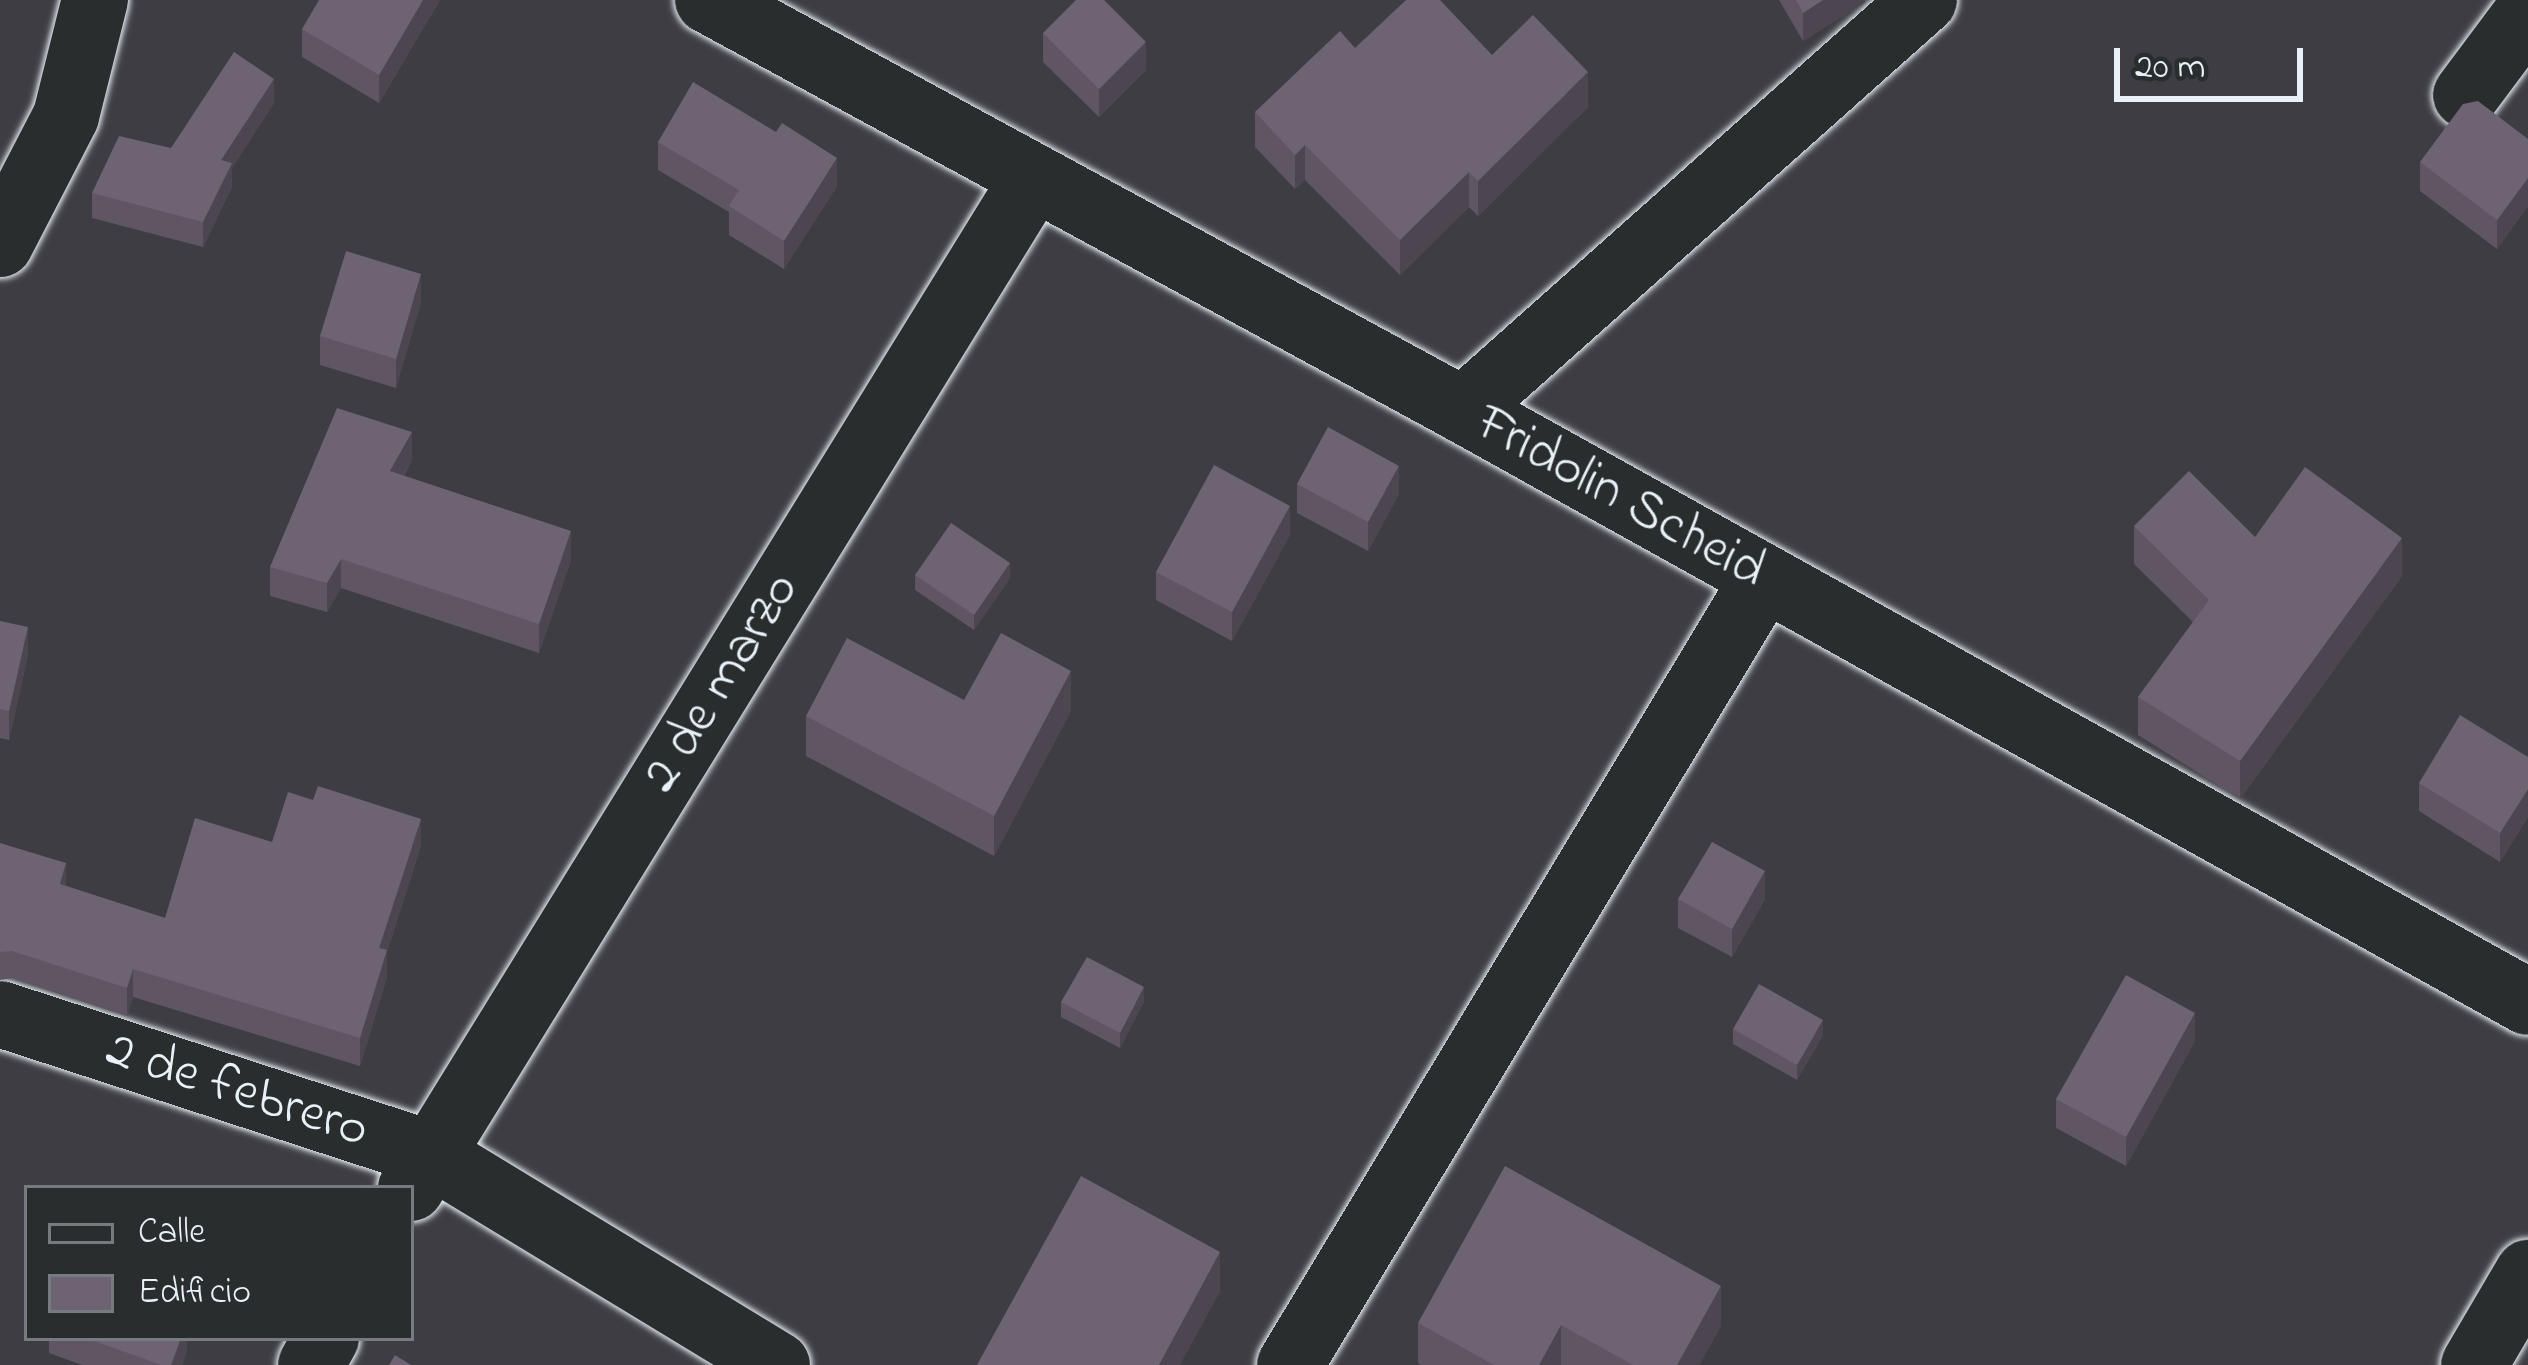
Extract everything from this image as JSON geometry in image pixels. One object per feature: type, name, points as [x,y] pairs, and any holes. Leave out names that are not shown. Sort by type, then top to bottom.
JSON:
[{"type":"street","points":[[0,244],[66,116],[95,0]]},
{"type":"street","name":"Fridolin Scheid","points":[[708,0],[1463,410],[2528,1002]]},
{"type":"street","points":[[1463,410],[1924,0]]},
{"type":"street","points":[[2467,95],[2528,12]]},
{"type":"street","name":"2 de marzo","points":[[421,1171],[1034,179]]},
{"type":"street","points":[[1290,1365],[1763,580]]},
{"type":"street","name":"2 de febrero","points":[[0,1014],[421,1171],[777,1365]]},
{"type":"street","points":[[2474,1365],[2528,1274]]},
{"type":"building","points":[[319,0],[423,0],[379,75],[302,29]]},
{"type":"building","points":[[1076,0],[1104,0],[1146,42],[1099,89],[1043,33]]},
{"type":"building","points":[[1406,0],[1440,0],[1492,55],[1533,15],[1588,72],[1478,181],[1469,172],[1400,240],[1305,145],[1295,155],[1255,112],[1340,31],[1355,48]]},
{"type":"building","points":[[1796,0],[1823,0],[1803,13]]},
{"type":"building","points":[[234,52],[274,79],[221,160],[232,163],[203,222],[92,193],[119,136],[171,148]]},
{"type":"building","points":[[693,82],[776,132],[782,123],[837,158],[784,241],[729,206],[739,190],[658,142]]},
{"type":"building","points":[[2478,101],[2528,139],[2528,178],[2497,220],[2420,162],[2463,104]]},
{"type":"building","points":[[346,251],[421,274],[396,359],[320,336]]},
{"type":"building","points":[[337,408],[412,432],[390,471],[571,531],[539,624],[341,559],[327,583],[270,567]]},
{"type":"building","points":[[1328,427],[1399,466],[1368,522],[1297,484]]},
{"type":"building","points":[[1214,465],[1290,506],[1232,612],[1156,572]]},
{"type":"building","points":[[2305,467],[2402,538],[2240,761],[2138,697],[2209,600],[2134,526],[2189,471],[2255,537]]},
{"type":"building","points":[[951,523],[1010,563],[974,615],[915,575]]},
{"type":"building","points":[[0,621],[28,627],[9,711],[0,709]]},
{"type":"building","points":[[1001,633],[1071,671],[994,816],[806,716],[847,638],[964,700]]},
{"type":"building","points":[[2460,715],[2528,757],[2528,789],[2500,833],[2419,783]]},
{"type":"building","points":[[318,786],[421,819],[379,948],[387,950],[360,1038],[133,969],[127,988],[12,951],[0,952],[0,843],[66,863],[60,884],[165,918],[195,818],[272,842],[288,792],[313,800]]},
{"type":"building","points":[[1712,842],[1765,871],[1732,929],[1678,899]]},
{"type":"building","points":[[1087,957],[1144,987],[1120,1033],[1061,1002]]},
{"type":"building","points":[[2126,975],[2195,1013],[2126,1137],[2056,1099]]},
{"type":"building","points":[[1759,984],[1823,1020],[1797,1065],[1733,1029]]},
{"type":"building","points":[[1505,1166],[1721,1286],[1677,1365],[1633,1365],[1561,1325],[1539,1365],[1494,1365],[1418,1323]]},
{"type":"building","points":[[1081,1176],[1220,1252],[1159,1365],[977,1365]]},
{"type":"building","points":[[94,1341],[180,1341],[171,1365]]},
{"type":"building","points":[[395,1355],[411,1365],[389,1365]]}]
